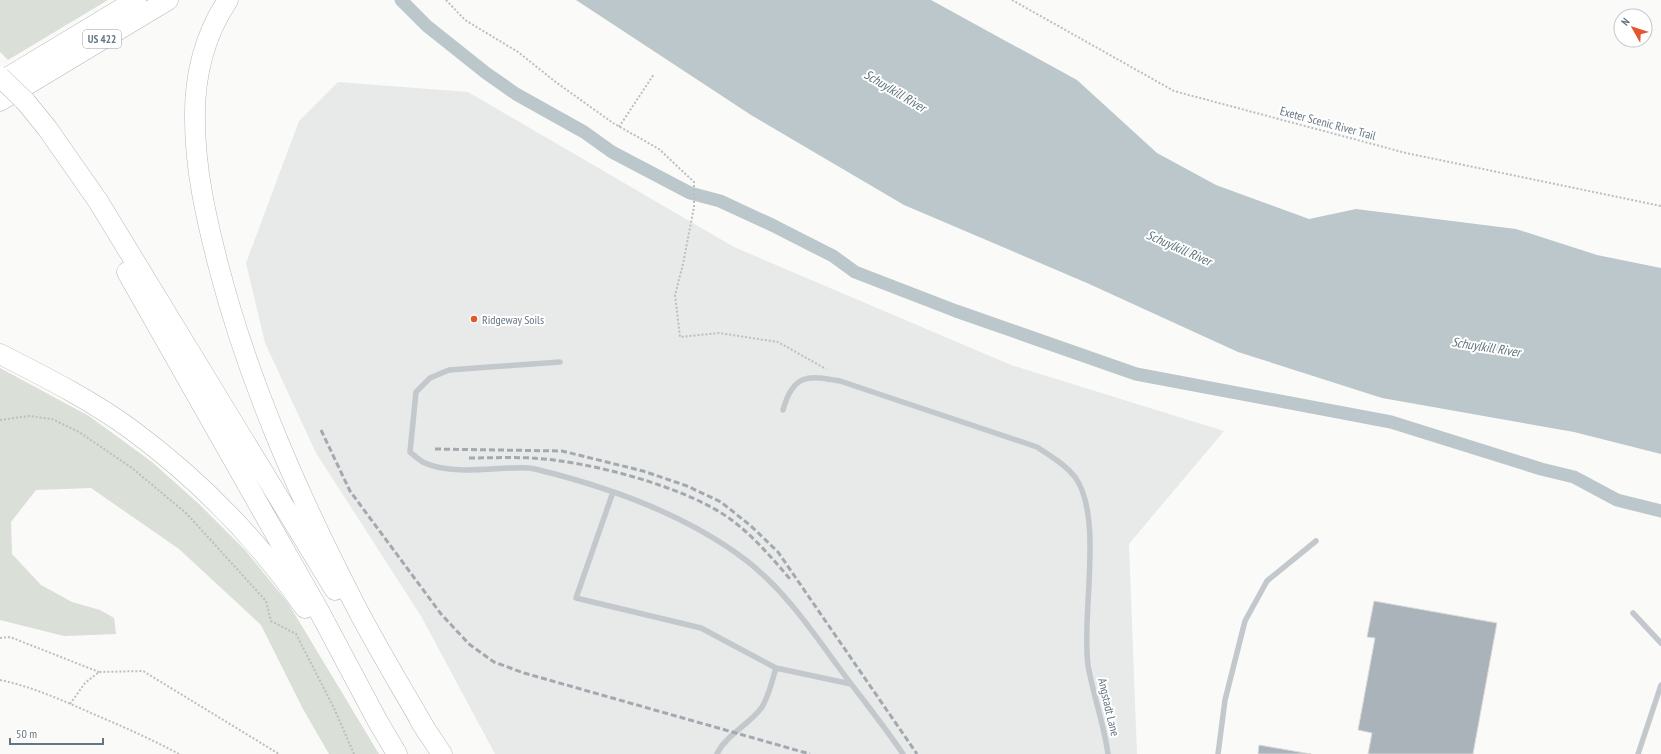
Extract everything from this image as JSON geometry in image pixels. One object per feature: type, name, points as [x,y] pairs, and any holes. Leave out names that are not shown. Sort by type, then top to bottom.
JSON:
[{"type":"highway","name":"US 422","points":[[0,82],[136,0]]},
{"type":"highway","name":"US 422","points":[[0,100],[168,0]]},
{"type":"highway","points":[[228,0],[214,25],[203,54],[197,88],[194,119],[196,157],[204,203],[230,310],[279,442],[305,500],[354,602],[427,732]]},
{"type":"highway","points":[[0,77],[24,108],[102,227],[319,611],[396,754]]},
{"type":"highway","points":[[0,91],[24,108],[47,128],[98,201],[350,614],[442,754]]},
{"type":"highway","points":[[0,354],[79,396],[132,430],[192,479],[220,505],[266,556],[298,598],[377,720]]},
{"type":"lane","points":[[560,362],[449,370],[430,378],[416,392],[410,452],[425,463],[447,469],[530,468],[613,492],[686,523],[717,540],[747,561],[770,581],[796,610],[903,754]]},
{"type":"lane","name":"Angstadt Lane","points":[[783,410],[786,397],[793,387],[802,379],[817,377],[840,381],[1037,447],[1060,463],[1074,477],[1082,490],[1087,510],[1090,548],[1086,614],[1088,665],[1108,754]]},
{"type":"lane","points":[[613,492],[576,598],[701,628],[776,668],[851,684]]},
{"type":"lane","points":[[1218,754],[1225,700],[1245,621],[1267,580],[1316,541]]},
{"type":"lane","points":[[1633,613],[1661,643]]},
{"type":"lane","points":[[717,754],[720,747],[762,706],[770,689],[776,668]]},
{"type":"lane","points":[[1638,754],[1661,684]]},
{"type":"path","points":[[446,0],[465,20],[518,52],[557,83],[619,127],[659,149],[694,182],[694,207],[683,264],[675,295],[680,337],[720,333],[778,342],[829,371]]},
{"type":"path","name":"Exeter Scenic River Trail","points":[[1012,0],[1174,91],[1406,153],[1661,206]]},
{"type":"path","points":[[619,127],[654,74]]},
{"type":"path","points":[[0,420],[29,416],[52,419],[79,432],[132,468],[187,514],[266,601],[271,621],[296,634],[334,708],[354,754]]},
{"type":"path","points":[[0,638],[10,637],[99,672],[144,671],[279,754]]},
{"type":"path","points":[[70,704],[85,683],[99,672]]},
{"type":"path","points":[[0,680],[22,684],[154,740],[179,754]]},
{"type":"shaded area","points":[[0,0],[108,0],[8,60],[0,52]]},
{"type":"shaded area","points":[[338,82],[468,92],[734,247],[1011,365],[1224,431],[1129,544],[1137,754],[495,754],[421,616],[316,453],[265,343],[246,263],[299,121]]},
{"type":"shaded area","points":[[0,368],[89,416],[152,462],[199,504],[245,550],[288,603],[379,754],[329,754],[303,709],[261,625],[179,549],[91,488],[36,490],[11,522],[12,554],[41,585],[72,602],[100,610],[114,618],[116,634],[64,636],[0,620]]},
{"type":"water","name":"Schuylkill River","points":[[576,0],[931,0],[1077,80],[1157,153],[1216,185],[1309,219],[1356,209],[1516,229],[1597,255],[1661,268],[1661,454],[1574,432],[1382,398],[1238,352],[1087,283],[904,205],[751,115]]},
{"type":"building","points":[[1374,601],[1497,623],[1473,754],[1368,754],[1372,733],[1358,730],[1375,638],[1367,637]]},
{"type":"building","points":[[1259,745],[1311,754],[1258,754]]},
{"type":"waterway","points":[[401,0],[427,26],[486,73],[516,94],[584,132],[612,152],[690,193],[720,201],[772,225],[833,256],[855,272],[956,311],[1136,374],[1391,422],[1541,469],[1574,477],[1617,500],[1661,511]]},
{"type":"railway","points":[[321,430],[350,491],[441,614],[469,644],[494,662],[524,673],[810,754]]},
{"type":"railway","points":[[435,449],[562,451],[643,471],[687,486],[721,502],[751,526],[778,552],[917,754]]},
{"type":"railway","points":[[469,458],[532,458],[555,460],[609,470],[665,487],[691,497],[733,521],[756,541],[790,579]]},
{"type":"place","name":"Ridgeway Soils","points":[[474,319]]}]
